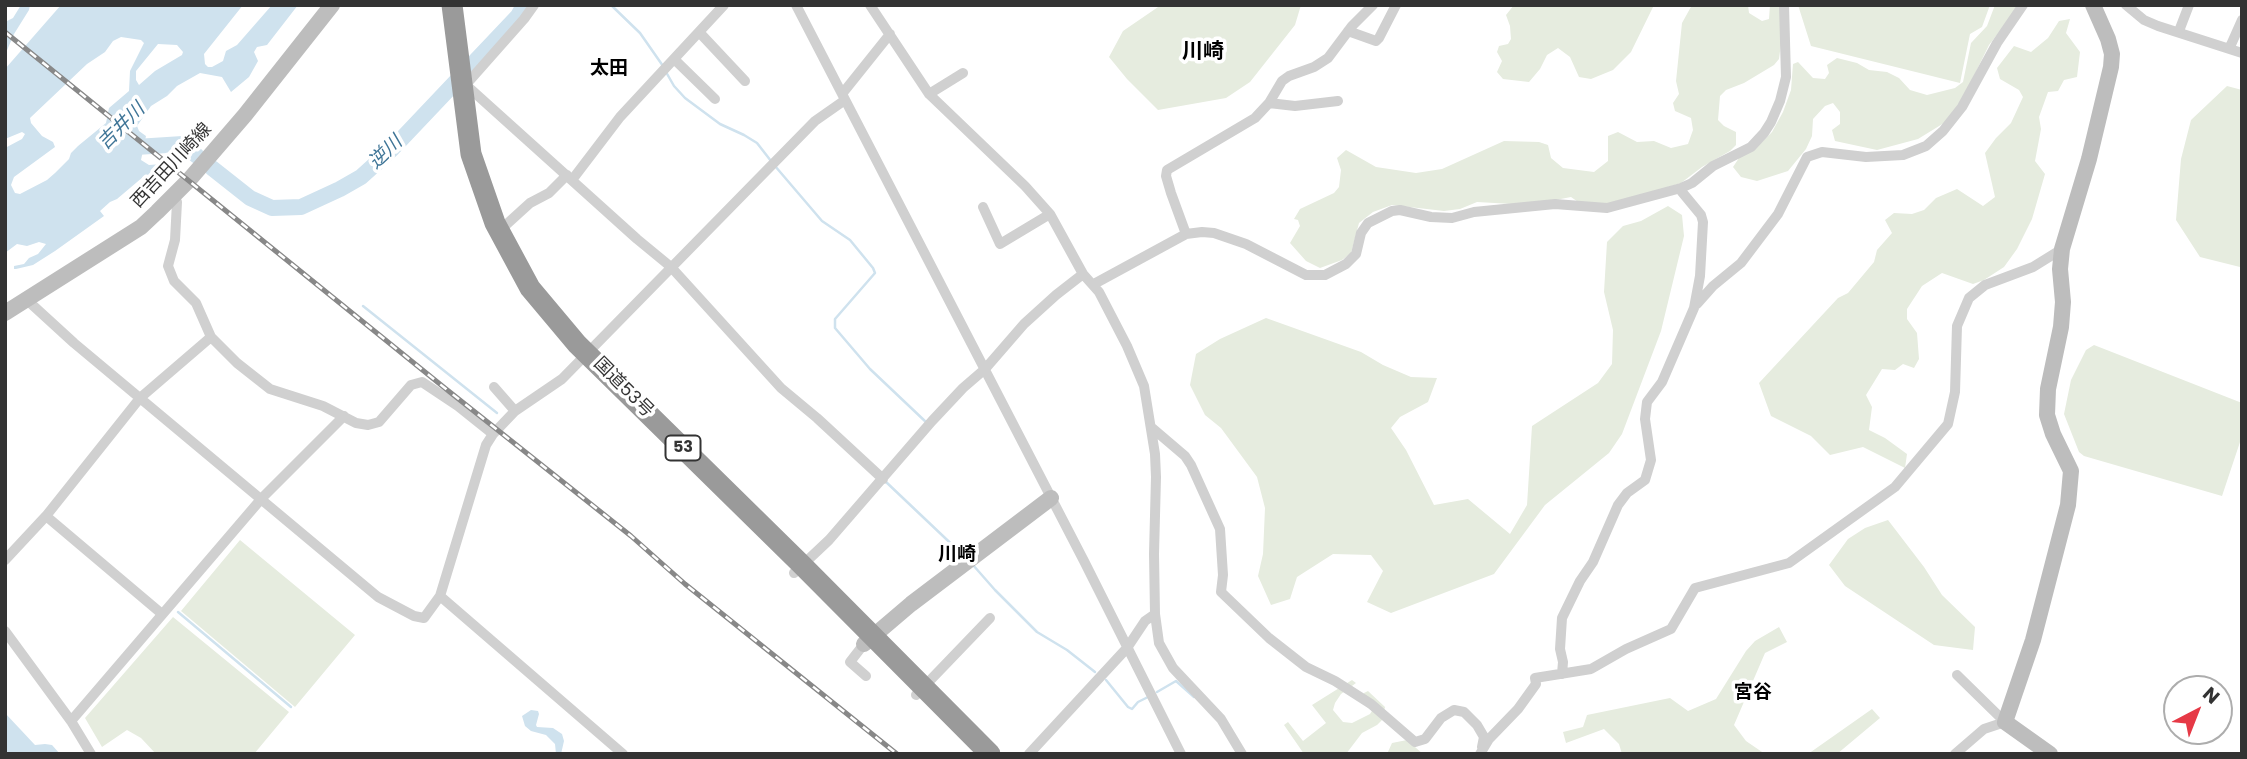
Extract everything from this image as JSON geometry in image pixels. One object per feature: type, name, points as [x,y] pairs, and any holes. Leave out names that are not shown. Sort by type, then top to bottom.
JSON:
[{"type":"highway","name":"国道53号","points":[[441,5],[471,154],[495,234],[530,288],[584,358],[920,692],[975,754]]},
{"type":"highway","name":"国道53号","points":[[452,5],[458,82]]},
{"type":"highway","name":"国道53号","points":[[920,692],[990,754]]},
{"type":"street","name":"西吉田川崎線","points":[[5,313],[141,227],[173,197],[245,115],[332,5]]},
{"type":"street","points":[[534,5],[524,19],[458,82],[671,267],[781,388],[884,479]]},
{"type":"street","points":[[495,234],[530,203],[570,177],[620,117],[724,5]]},
{"type":"street","points":[[796,5],[1181,754]]},
{"type":"street","points":[[870,5],[929,94],[1025,186],[1050,214],[1083,274],[1094,284],[1122,336],[1144,386],[1151,427],[1156,477],[1155,614],[1159,643],[1167,660],[1217,714],[1242,754]]},
{"type":"street","points":[[1186,234],[1171,193],[1167,170],[1255,118],[1269,103],[1282,81],[1328,58],[1348,31],[1373,5]]},
{"type":"street","points":[[1348,31],[1376,41],[1396,5]]},
{"type":"street","points":[[1094,284],[1186,234],[1214,233],[1246,244],[1306,275],[1325,275],[1346,264],[1356,254],[1361,233],[1368,223],[1392,211],[1452,218],[1474,212],[1555,204],[1607,208],[1681,188],[1692,183],[1713,166],[1751,147],[1771,122],[1786,77],[1784,5]]},
{"type":"street","points":[[1694,308],[1705,293],[1741,263],[1778,214],[1807,157],[1822,152],[1866,157],[1903,155],[1926,146],[1943,131],[1962,107],[1997,43],[2023,5]]},
{"type":"street","points":[[2005,722],[2033,640],[2068,505],[2071,471],[2047,415],[2048,389],[2061,327],[2062,249],[2090,159],[2111,67],[2112,54],[2108,38],[2093,5]]},
{"type":"street","points":[[2126,5],[2144,20],[2158,26],[2242,53]]},
{"type":"street","points":[[2179,31],[2189,5]]},
{"type":"street","points":[[2230,47],[2242,20]]},
{"type":"street","points":[[699,32],[745,81]]},
{"type":"street","points":[[27,300],[378,597],[414,616],[425,618],[440,596],[486,445],[493,434],[515,411],[562,379],[584,358],[815,121],[843,97],[890,34]]},
{"type":"street","points":[[674,59],[715,99]]},
{"type":"street","points":[[929,94],[963,73]]},
{"type":"street","points":[[1269,103],[1295,106],[1338,101]]},
{"type":"street","points":[[1562,674],[1562,618],[1580,580],[1593,562],[1618,505],[1627,493],[1645,480],[1651,460],[1645,419],[1647,402],[1662,382],[1694,308],[1700,276],[1703,222],[1701,215],[1681,188]]},
{"type":"street","points":[[173,197],[177,202],[177,220],[168,266],[174,281],[196,303],[211,337],[237,363],[274,392],[323,406],[362,425],[379,422],[411,385],[422,382],[493,434]]},
{"type":"street","points":[[983,207],[1000,244],[1050,214]]},
{"type":"street","points":[[1480,754],[1489,739],[1518,709],[1536,684],[1535,678],[1591,669],[1626,649],[1671,629],[1695,588],[1789,563],[1895,488],[1948,424],[1955,392],[1957,327],[1969,298],[1985,285],[2033,267],[2062,249]]},
{"type":"street","points":[[798,569],[828,540],[932,421],[985,369],[1024,324],[1083,274]]},
{"type":"street","points":[[5,560],[46,516],[140,398],[211,337]]},
{"type":"street","points":[[494,387],[515,411]]},
{"type":"street","points":[[71,721],[262,498],[344,416]]},
{"type":"street","points":[[1151,427],[1185,456],[1220,529],[1223,575],[1221,592],[1269,638],[1306,667],[1363,699],[1415,741],[1425,739],[1448,713],[1454,710],[1464,712],[1482,731],[1484,737],[1480,754]]},
{"type":"street","points":[[866,676],[850,662],[868,640],[1051,498]]},
{"type":"street","points":[[46,516],[162,614]]},
{"type":"street","points":[[440,596],[623,754]]},
{"type":"street","points":[[1029,754],[1127,648],[1144,621],[1155,614]]},
{"type":"street","points":[[920,692],[990,618]]},
{"type":"street","points":[[5,631],[71,721],[91,754]]},
{"type":"street","points":[[1957,675],[2005,722],[2050,754]]},
{"type":"street","points":[[1955,754],[1984,729],[2005,722]]},
{"type":"shaded area","points":[[1161,5],[1301,5],[1295,25],[1250,82],[1226,98],[1158,110],[1109,57],[1123,31]]},
{"type":"shaded area","points":[[1514,5],[1654,5],[1631,52],[1613,70],[1591,79],[1579,77],[1570,57],[1558,48],[1547,55],[1529,82],[1503,79],[1497,72],[1502,61],[1497,52],[1499,46],[1508,44],[1511,39],[1506,15]]},
{"type":"shaded area","points":[[1692,5],[1748,5],[1749,13],[1762,21],[1769,19],[1770,5],[1780,5],[1782,36],[1779,59],[1774,65],[1744,83],[1726,90],[1720,96],[1718,120],[1736,132],[1736,145],[1681,183],[1609,205],[1581,204],[1571,197],[1530,205],[1477,202],[1460,209],[1444,211],[1392,205],[1373,212],[1359,223],[1351,253],[1342,260],[1320,268],[1306,261],[1290,243],[1300,226],[1298,220],[1294,219],[1300,209],[1334,193],[1339,187],[1341,170],[1337,158],[1346,150],[1376,167],[1416,173],[1442,169],[1504,141],[1539,142],[1548,145],[1551,158],[1563,168],[1594,172],[1608,161],[1608,136],[1618,132],[1637,142],[1654,141],[1671,148],[1688,144],[1693,130],[1691,118],[1675,111],[1673,103],[1679,94],[1676,81],[1682,23]]},
{"type":"shaded area","points":[[1798,5],[1990,5],[1982,27],[1970,34],[1960,83],[1811,46]]},
{"type":"shaded area","points":[[1995,5],[2020,5],[1989,45],[1960,104],[1944,123],[1918,139],[1877,150],[1835,141],[1832,130],[1840,124],[1840,112],[1833,103],[1825,106],[1813,119],[1812,136],[1806,149],[1788,171],[1757,181],[1741,177],[1733,167],[1739,158],[1758,146],[1772,132],[1791,90],[1793,64],[1798,62],[1813,78],[1825,79],[1829,73],[1827,65],[1837,58],[1857,63],[1869,70],[1887,72],[1899,78],[1910,90],[1927,95],[1955,88],[1963,82],[1971,43],[1987,26]]},
{"type":"shaded area","points":[[2070,19],[2066,33],[2080,52],[2077,77],[2064,80],[2058,91],[2048,92],[2039,117],[2041,129],[2035,161],[2045,174],[2032,219],[2017,249],[2004,267],[1984,280],[1973,284],[1942,273],[1922,286],[1907,309],[1907,319],[1917,333],[1919,359],[1914,368],[1903,364],[1895,370],[1882,369],[1866,395],[1872,407],[1869,430],[1907,454],[1905,468],[1863,447],[1830,455],[1811,436],[1771,416],[1759,383],[1838,298],[1848,293],[1874,262],[1877,250],[1892,233],[1885,220],[1894,213],[1912,214],[1924,210],[1936,198],[1957,189],[1983,206],[1995,197],[1985,153],[2011,123],[2023,97],[2019,90],[2000,79],[1997,68],[2014,46],[2031,52],[2048,38],[2059,21]]},
{"type":"shaded area","points":[[2227,86],[2242,90],[2240,267],[2200,257],[2176,220],[2181,159],[2191,120]]},
{"type":"shaded area","points":[[1668,206],[1682,215],[1684,236],[1661,331],[1622,434],[1609,453],[1545,505],[1494,574],[1391,613],[1367,602],[1383,571],[1371,555],[1333,554],[1297,577],[1290,599],[1271,605],[1258,576],[1263,554],[1265,508],[1257,477],[1221,428],[1205,415],[1190,385],[1196,354],[1220,339],[1266,318],[1361,352],[1411,377],[1437,378],[1428,402],[1400,417],[1391,428],[1406,450],[1434,505],[1468,499],[1510,534],[1527,505],[1532,426],[1598,383],[1612,364],[1613,330],[1604,292],[1607,242],[1623,226],[1641,221]]},
{"type":"shaded area","points":[[2094,345],[2242,403],[2242,436],[2222,496],[2084,456],[2079,452],[2064,414],[2071,380],[2086,350]]},
{"type":"shaded area","points":[[1888,520],[1942,595],[1975,627],[1973,650],[1934,645],[1845,586],[1829,565],[1848,539],[1865,528]]},
{"type":"shaded area","points":[[240,540],[355,635],[295,707],[181,611]]},
{"type":"shaded area","points":[[173,617],[289,712],[254,754],[156,754],[141,738],[127,730],[102,747],[85,718]]},
{"type":"shaded area","points":[[1779,627],[1787,642],[1765,653],[1734,725],[1746,741],[1765,754],[1622,754],[1619,744],[1604,729],[1566,743],[1563,732],[1583,727],[1587,715],[1670,698],[1688,711],[1716,699],[1746,651],[1755,641]]},
{"type":"shaded area","points":[[1352,680],[1356,683],[1341,694],[1333,710],[1343,722],[1352,723],[1370,714],[1372,711],[1362,703],[1364,693],[1368,691],[1385,707],[1382,720],[1362,733],[1346,754],[1304,754],[1284,725],[1288,722],[1303,741],[1326,723],[1312,705]]},
{"type":"shaded area","points":[[1872,709],[1880,718],[1837,754],[1808,754]]},
{"type":"shaded area","points":[[1407,740],[1423,754],[1387,754],[1392,743]]},
{"type":"water","points":[[21,5],[30,5],[29,10],[5,55],[5,22],[13,18]]},
{"type":"water","name":"吉井川","points":[[61,5],[243,5],[204,54],[205,64],[212,67],[223,61],[226,51],[237,45],[272,5],[298,5],[267,45],[257,47],[254,52],[258,61],[249,77],[231,92],[222,77],[200,73],[151,106],[137,126],[146,136],[141,160],[149,165],[162,166],[151,177],[143,177],[110,202],[100,211],[104,216],[55,251],[33,265],[16,269],[14,266],[24,264],[46,244],[17,244],[5,253],[5,148],[22,139],[25,134],[22,132],[5,139],[5,69]],"holes":[[[121,37],[141,40],[144,43],[130,71],[129,91],[109,108],[106,123],[78,146],[55,173],[20,194],[15,193],[11,185],[14,177],[55,147],[53,142],[42,136],[30,118],[87,64]],[[158,44],[177,45],[183,52],[182,55],[155,71],[139,85],[136,71]]]},
{"type":"water","points":[[531,710],[538,711],[537,727],[553,728],[562,734],[564,741],[561,754],[556,754],[555,744],[546,735],[531,731],[525,726],[522,716]]},
{"type":"water","points":[[5,713],[35,745],[52,745],[60,754],[5,754]]},
{"type":"waterway","name":"逆川","points":[[212,168],[250,198],[272,208],[301,207],[340,189],[361,177],[392,149],[518,16],[524,5]]},
{"type":"waterway","points":[[611,5],[640,33],[663,66]]},
{"type":"waterway","points":[[666,72],[685,98],[720,124],[757,143],[771,161]]},
{"type":"waterway","name":"逆川","points":[[123,143],[136,147],[183,144],[197,156]]},
{"type":"waterway","points":[[775,166],[822,221],[850,240],[873,268],[875,273],[835,319],[835,328],[870,369],[927,423]]},
{"type":"waterway","points":[[363,306],[497,413]]},
{"type":"waterway","points":[[885,481],[963,555]]},
{"type":"waterway","points":[[973,565],[1037,632],[1067,650],[1095,672]]},
{"type":"waterway","points":[[178,612],[291,707]]},
{"type":"waterway","points":[[1106,680],[1132,709],[1148,697]]},
{"type":"waterway","points":[[1157,692],[1176,681],[1194,697]]},
{"type":"railway","points":[[5,32],[897,754]]},
{"type":"district","name":"川崎","points":[[1203,53]]},
{"type":"district","name":"太田","points":[[609,69]]},
{"type":"district","name":"川崎","points":[[957,555]]},
{"type":"district","name":"宮谷","points":[[1753,693]]}]
